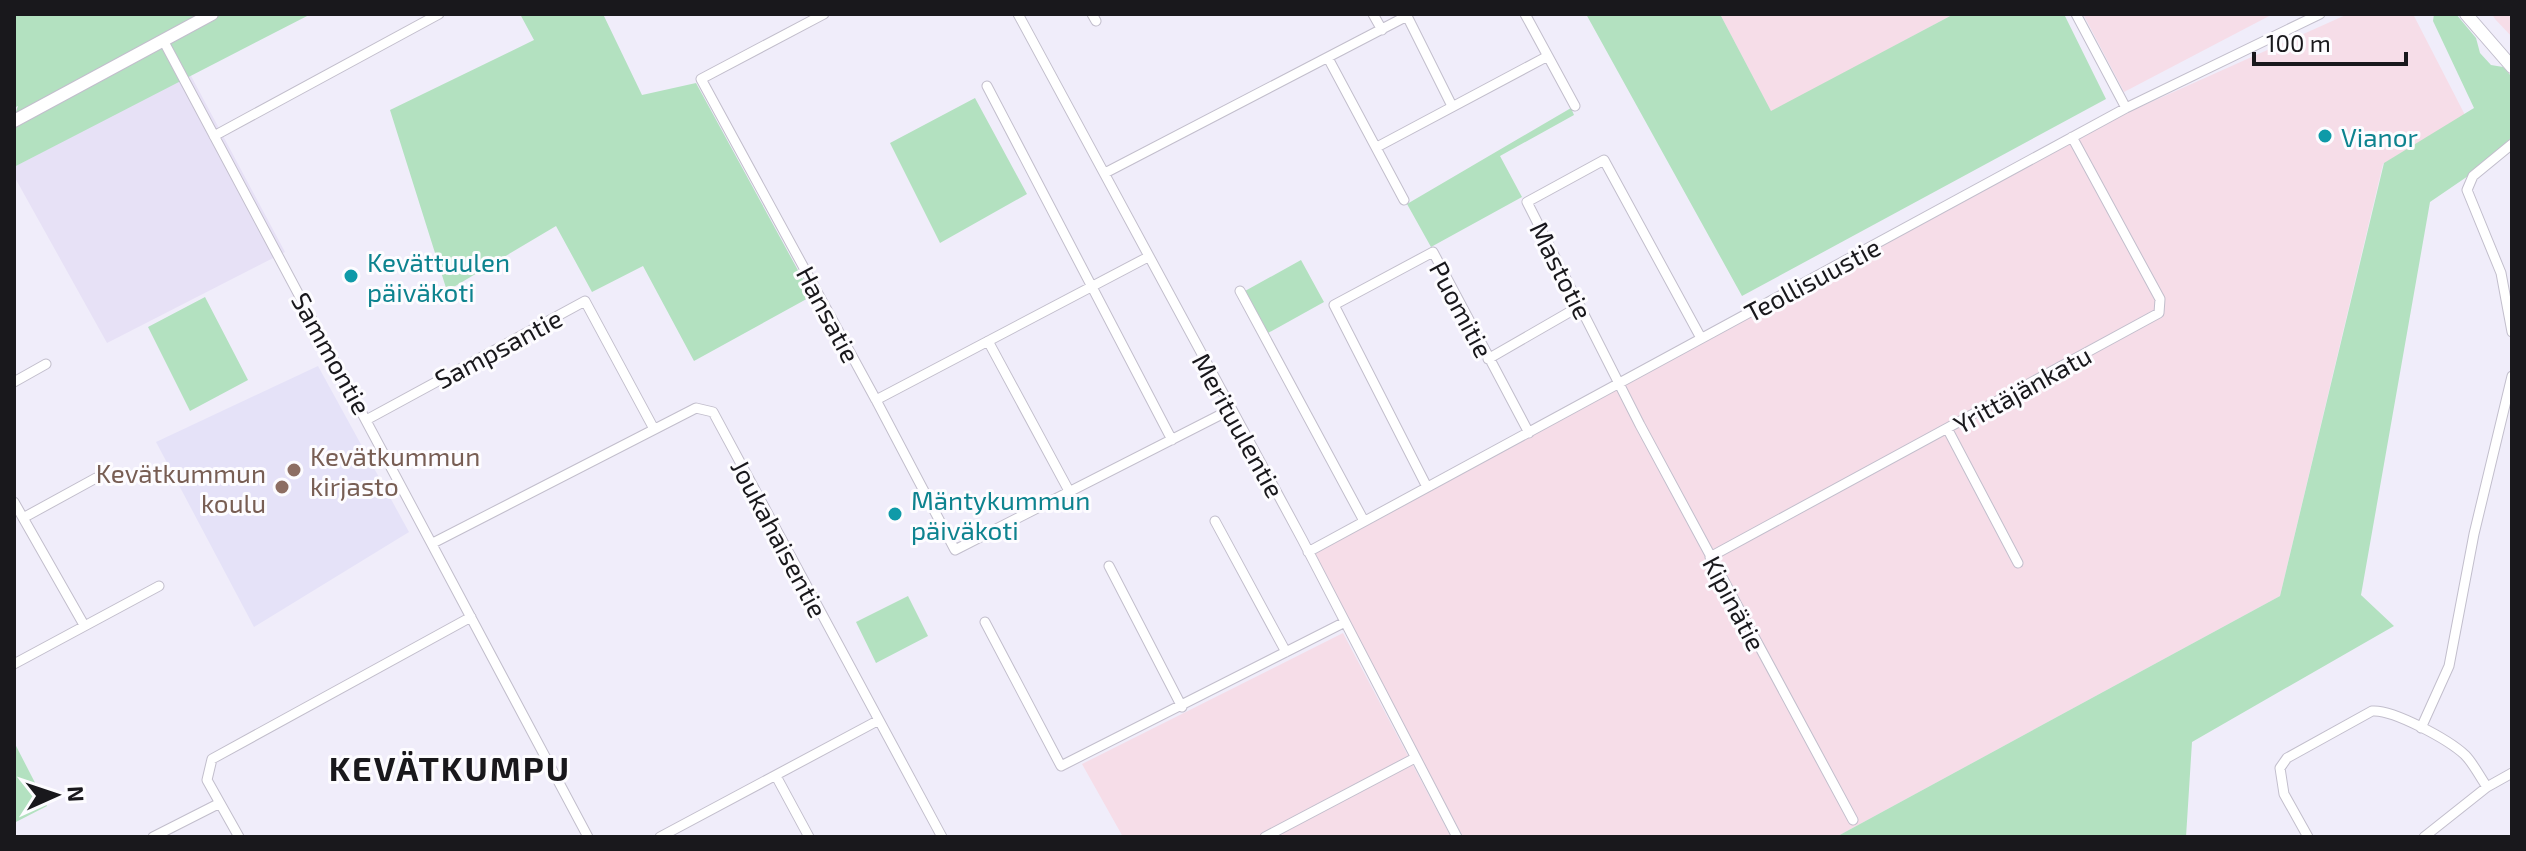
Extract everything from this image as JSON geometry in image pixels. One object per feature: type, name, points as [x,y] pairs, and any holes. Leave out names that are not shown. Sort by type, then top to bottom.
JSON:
[{"type":"street","points":[[14,121],[212,14]]},
{"type":"street","points":[[214,136],[439,14]]},
{"type":"street","name":"Hansatie","points":[[824,14],[813,17],[701,79],[876,400]]},
{"type":"street","name":"Merituulentie","points":[[1018,14],[1308,552],[1457,837]]},
{"type":"street","points":[[1373,14],[1382,30]]},
{"type":"street","points":[[1525,14],[1575,106]]},
{"type":"street","points":[[2076,14],[2126,108]]},
{"type":"street","name":"Teollisuustie","points":[[1308,552],[2126,108],[2320,14]]},
{"type":"street","points":[[2466,14],[2512,67]]},
{"type":"street","points":[[1105,173],[1407,15],[1452,106]]},
{"type":"street","name":"Sammontie","points":[[163,40],[334,362],[368,419],[588,837]]},
{"type":"street","points":[[1377,147],[1548,56]]},
{"type":"street","points":[[1328,58],[1404,200]]},
{"type":"street","points":[[987,86],[1172,440]]},
{"type":"street","name":"Yrittäjänkatu","points":[[1710,557],[2159,313],[2160,299],[2072,137]]},
{"type":"street","points":[[2512,144],[2473,176],[2467,190],[2501,273],[2512,332]]},
{"type":"street","name":"Mastotie","points":[[1620,384],[1527,202],[1604,160],[1701,338]]},
{"type":"street","name":"Puomitie","points":[[1427,487],[1334,305],[1433,252],[1529,433]]},
{"type":"street","points":[[1148,257],[876,400],[955,550],[1220,415]]},
{"type":"street","points":[[1240,291],[1364,521]]},
{"type":"street","name":"Sampsantie","points":[[368,419],[585,301],[654,429]]},
{"type":"street","points":[[1488,359],[1580,306]]},
{"type":"street","points":[[988,341],[1075,502]]},
{"type":"street","points":[[14,382],[46,364]]},
{"type":"street","points":[[2421,728],[2449,666],[2474,534],[2512,376]]},
{"type":"street","name":"Kipinätie","points":[[1620,384],[1853,820]]},
{"type":"street","name":"Joukahaisentie","points":[[433,543],[696,408],[713,412],[942,837]]},
{"type":"street","points":[[1948,430],[2018,563]]},
{"type":"street","points":[[23,518],[96,478]]},
{"type":"street","points":[[14,502],[84,625]]},
{"type":"street","points":[[1215,521],[1286,652]]},
{"type":"street","points":[[1109,566],[1182,707]]},
{"type":"street","points":[[14,664],[159,586]]},
{"type":"street","points":[[239,837],[207,780],[212,759],[471,617]]},
{"type":"street","points":[[985,622],[1061,766],[1345,622]]},
{"type":"street","points":[[2308,837],[2279,782],[2280,768],[2287,758],[2372,711],[2381,710],[2421,728],[2465,755],[2487,787]]},
{"type":"street","points":[[660,837],[879,720]]},
{"type":"street","points":[[1265,837],[1415,758]]},
{"type":"street","points":[[2424,837],[2487,787],[2512,773]]},
{"type":"street","points":[[776,776],[809,837]]},
{"type":"street","points":[[153,837],[220,803]]},
{"type":"shaded area","points":[[1720,14],[1954,14],[1771,112]]},
{"type":"shaded area","points":[[2083,14],[2273,14],[2124,92]]},
{"type":"shaded area","points":[[2348,14],[2413,14],[2465,115],[2383,164],[2280,596],[1836,837],[1463,837],[1310,551],[2122,115]]},
{"type":"shaded area","points":[[2492,14],[2512,14],[2512,37],[2495,19]]},
{"type":"shaded area","points":[[190,74],[285,252],[107,343],[14,176],[14,167]]},
{"type":"shaded area","name":"Kevätkummun koulu","points":[[318,366],[409,532],[254,627],[156,442]]},
{"type":"shaded area","points":[[1343,633],[1451,837],[1123,837],[1082,764]]},
{"type":"green space","points":[[14,14],[311,14],[14,167],[14,117],[18,106],[14,108]]},
{"type":"green space","points":[[520,14],[603,14],[642,95],[696,83],[812,296],[694,361],[643,266],[592,292],[556,226],[447,291],[390,110],[534,40]]},
{"type":"green space","points":[[1586,14],[1720,14],[1771,111],[1954,14],[2064,14],[2106,99],[1742,296]]},
{"type":"green space","points":[[2434,14],[2456,14],[2476,38],[2480,53],[2491,65],[2503,67],[2512,77],[2512,137],[2471,174],[2430,202],[2361,595],[2394,626],[2192,742],[2186,837],[1836,837],[2280,596],[2384,163],[2474,108],[2433,21]]},
{"type":"green space","points":[[975,98],[1027,194],[940,243],[890,143]]},
{"type":"green space","points":[[1571,108],[1574,115],[1500,156],[1522,197],[1431,247],[1407,204]]},
{"type":"green space","points":[[1301,260],[1324,302],[1268,333],[1245,291]]},
{"type":"green space","points":[[205,297],[248,380],[190,411],[148,327]]},
{"type":"green space","points":[[908,596],[928,636],[876,663],[856,622]]},
{"type":"green space","points":[[14,742],[47,806],[14,823]]},
{"type":"place","name":"Vianor","points":[[2325,136]]},
{"type":"place","name":"Kevättuulen päiväkoti","points":[[351,276]]},
{"type":"place","name":"Kevätkummun kirjasto","points":[[294,470]]},
{"type":"place","name":"Kevätkummun koulu","points":[[282,487]]},
{"type":"place","name":"Mäntykummun päiväkoti","points":[[895,514]]},
{"type":"district","name":"KEVÄTKUMPU","points":[[450,767]]}]
